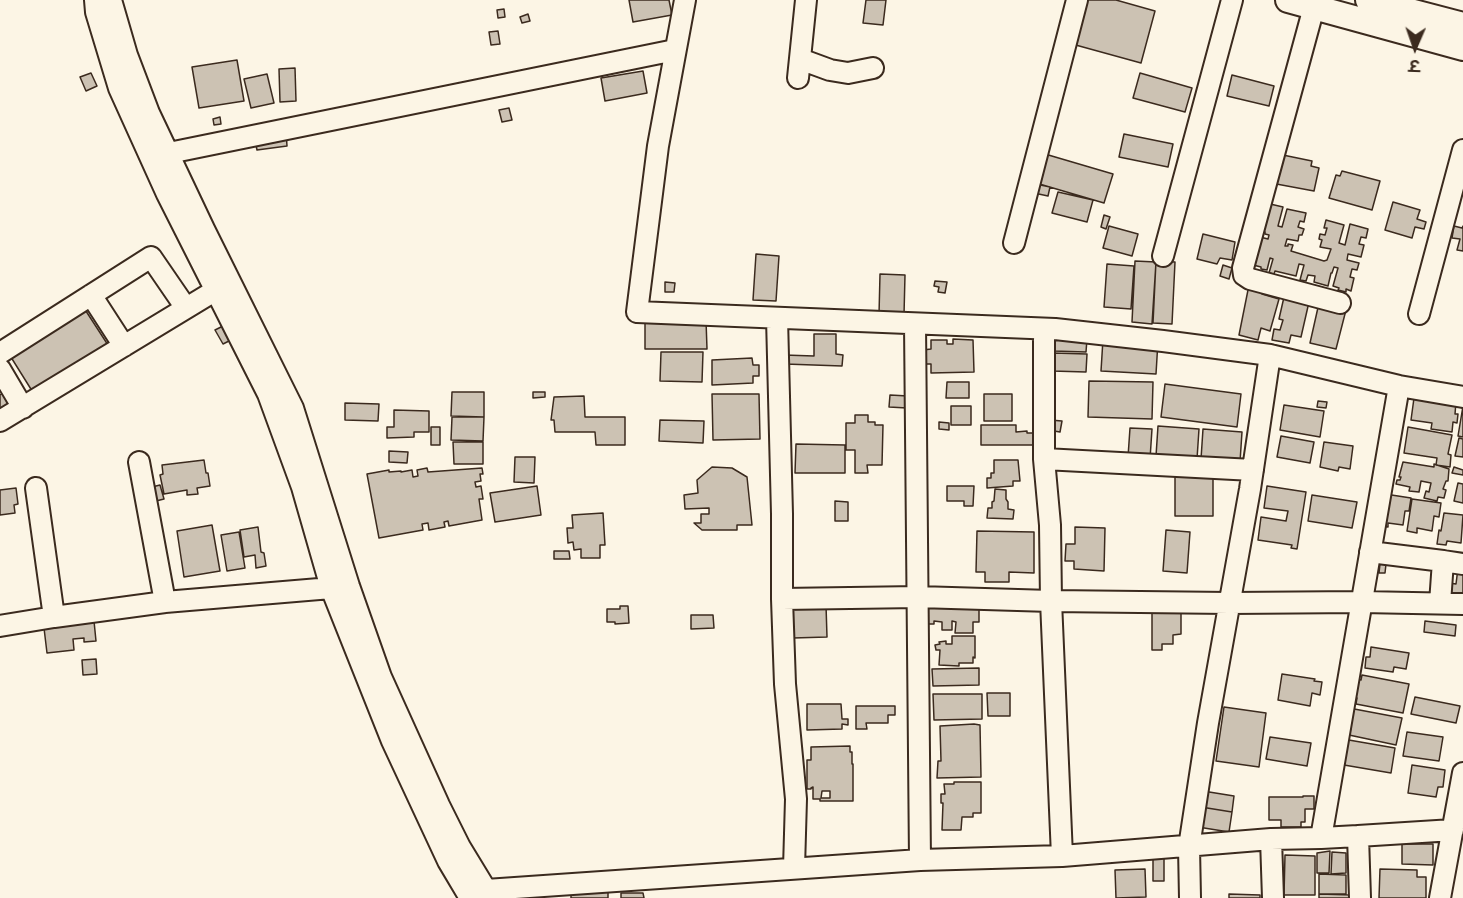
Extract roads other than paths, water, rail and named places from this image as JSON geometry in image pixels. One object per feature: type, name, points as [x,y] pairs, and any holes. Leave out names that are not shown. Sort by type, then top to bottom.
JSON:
[{"type":"main road","points":[[1288,0],[1463,48]]},
{"type":"main road","points":[[1368,0],[1463,25]]},
{"type":"street","points":[[95,0],[96,12],[119,88],[170,179],[204,229],[224,286],[293,408],[306,476],[340,587],[482,895],[794,868],[920,860],[1062,856],[1270,839],[1453,830]]},
{"type":"street","points":[[111,0],[127,55],[149,113],[168,153],[170,179]]},
{"type":"street","points":[[685,0],[658,146],[637,312],[1044,329],[1163,341],[1270,355],[1399,386],[1463,396]]},
{"type":"street","points":[[806,0],[799,68],[848,73],[873,68]]},
{"type":"street","points":[[1014,243],[1077,0]]},
{"type":"street","points":[[1163,256],[1232,0]]},
{"type":"street","points":[[1314,7],[1243,268],[1244,275],[1250,279],[1340,303]]},
{"type":"street","points":[[168,153],[675,50]]},
{"type":"street","points":[[1419,314],[1463,150]]},
{"type":"street","points":[[0,353],[151,256],[186,308]]},
{"type":"street","points":[[0,421],[224,286]]},
{"type":"street","points":[[91,295],[124,346]]},
{"type":"street","points":[[777,318],[782,599],[786,684],[796,800],[794,868]]},
{"type":"street","points":[[915,324],[920,860]]},
{"type":"street","points":[[1044,329],[1044,459],[1050,525],[1062,856]]},
{"type":"street","points":[[1190,898],[1189,847],[1208,723],[1253,470],[1270,355]]},
{"type":"street","points":[[0,369],[22,408]]},
{"type":"street","points":[[1321,838],[1399,386]]},
{"type":"street","points":[[1044,459],[1253,470]]},
{"type":"street","points":[[139,462],[165,602]]},
{"type":"street","points":[[36,488],[54,617]]},
{"type":"street","points":[[1370,552],[1463,564]]},
{"type":"street","points":[[1440,603],[1443,561]]},
{"type":"street","points":[[0,626],[165,602],[340,587]]},
{"type":"street","points":[[782,599],[918,597],[1051,601],[1463,604]]},
{"type":"street","points":[[1440,898],[1463,773]]},
{"type":"street","points":[[1358,836],[1360,898]]},
{"type":"street","points":[[1270,839],[1273,898]]}]
